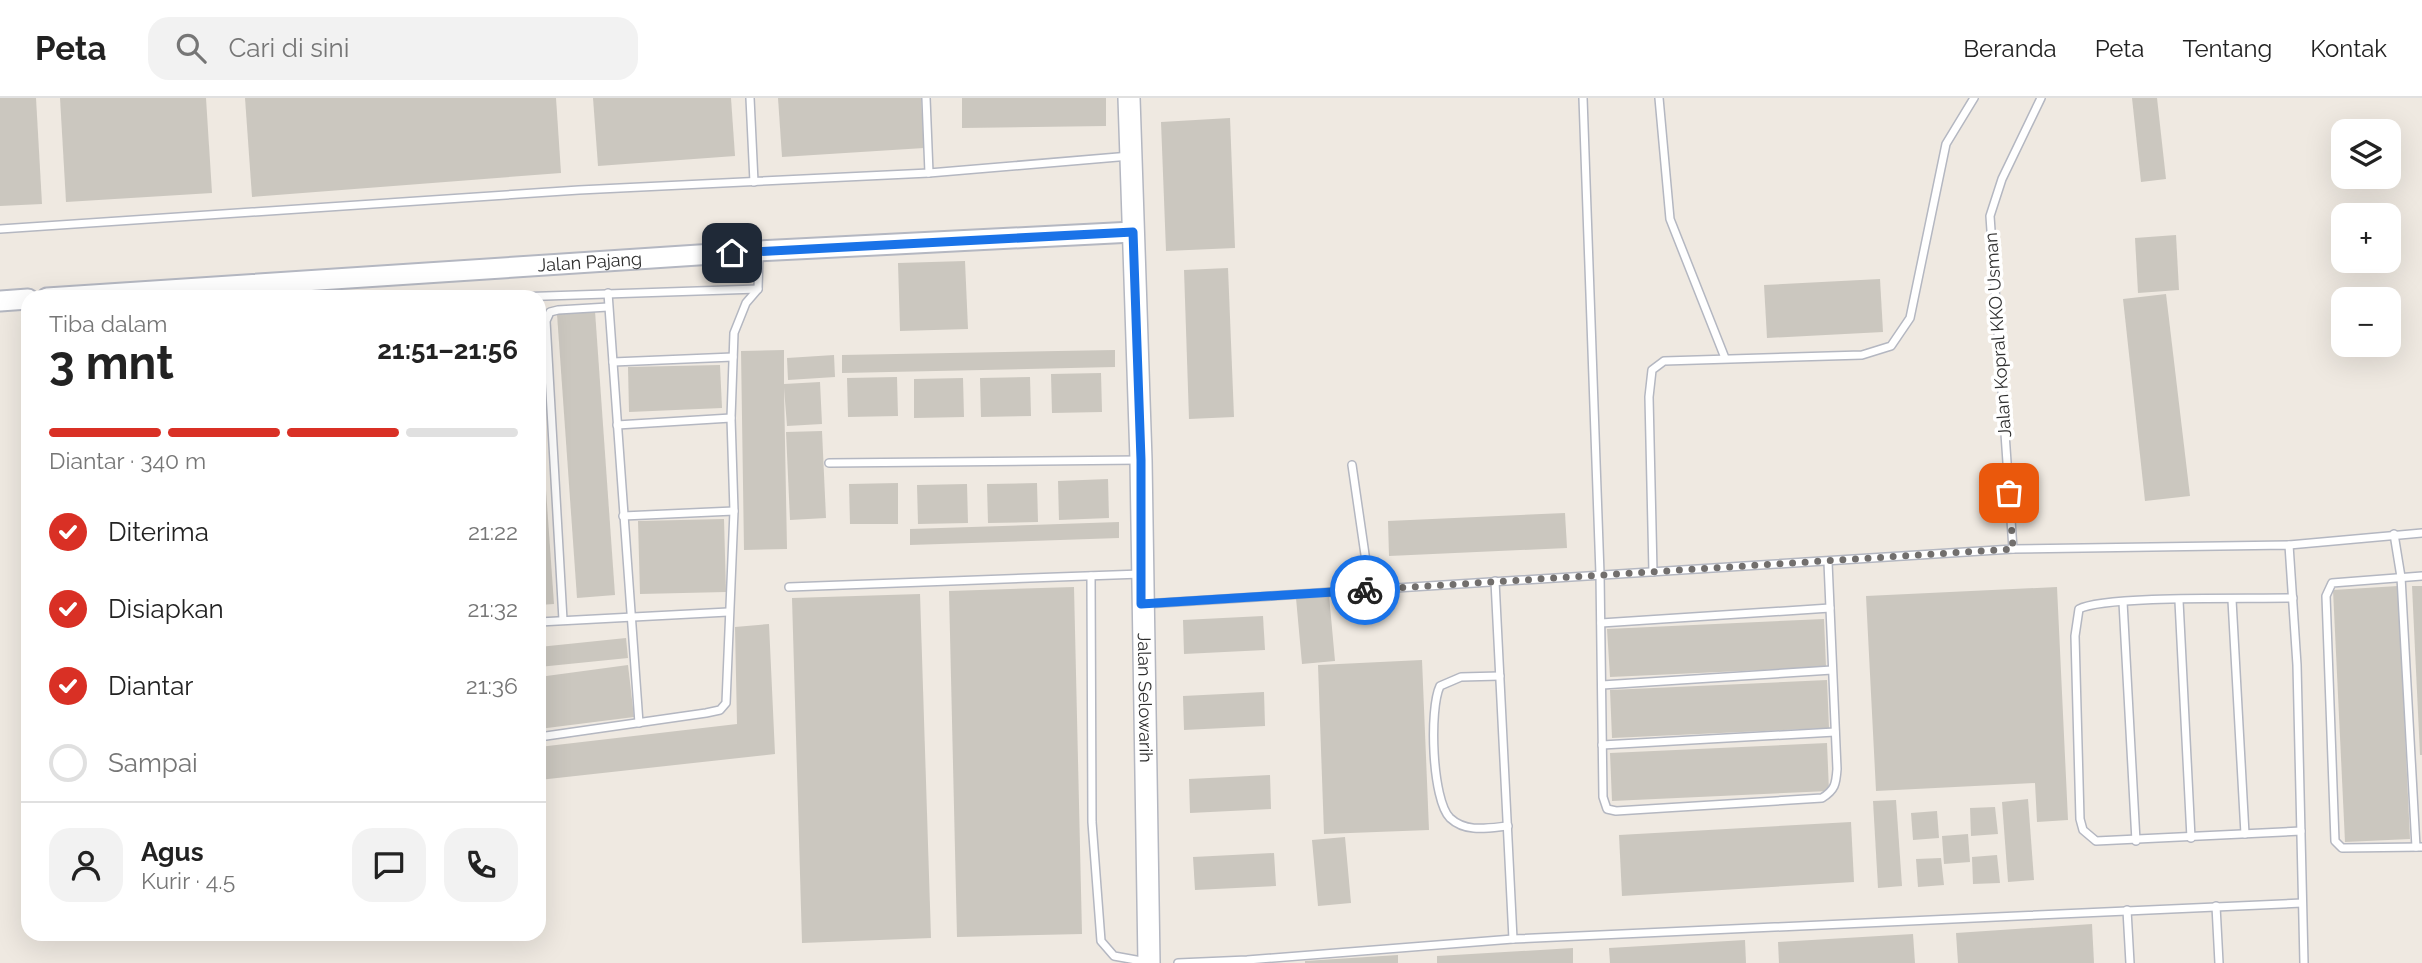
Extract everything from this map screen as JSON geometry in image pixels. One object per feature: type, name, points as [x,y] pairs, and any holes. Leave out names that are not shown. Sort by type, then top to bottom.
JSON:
[{"type":"main road","name":"Jalan Selowarih","points":[[1129,98],[1141,460],[1141,604],[1149,963]]},
{"type":"street","name":"Jalan Pajang","points":[[168,290],[759,251],[1133,232]]},
{"type":"street","points":[[0,301],[21,300]]},
{"type":"lane","points":[[750,98],[754,182]]},
{"type":"lane","points":[[926,98],[929,173]]},
{"type":"lane","points":[[1583,98],[1600,575],[1603,797],[1607,809],[1616,811],[1822,798],[1836,786],[1828,562]]},
{"type":"lane","points":[[1659,98],[1659,126],[1670,219],[1725,358]]},
{"type":"lane","points":[[1653,572],[1648,397],[1651,370],[1664,361],[1862,355],[1891,346],[1910,318],[1946,144],[1974,98]]},
{"type":"lane","name":"Jalan Kopral KKO Usman","points":[[2013,549],[1990,216],[2002,179],[2040,98]]},
{"type":"lane","points":[[0,229],[579,190],[929,173],[1130,156]]},
{"type":"lane","points":[[546,736],[724,708],[727,696],[728,612],[734,511],[731,418],[734,333],[740,317],[758,289],[759,251]]},
{"type":"lane","points":[[546,295],[758,289]]},
{"type":"lane","points":[[608,293],[629,618],[639,723]]},
{"type":"lane","points":[[563,620],[546,321],[550,312],[558,310],[608,307]]},
{"type":"lane","points":[[613,362],[733,357]]},
{"type":"lane","points":[[617,425],[731,418]]},
{"type":"lane","points":[[829,463],[1141,460]]},
{"type":"lane","points":[[1352,465],[1370,589]]},
{"type":"lane","points":[[623,516],[734,511]]},
{"type":"lane","points":[[1141,604],[2013,549],[2289,545],[2422,533]]},
{"type":"lane","points":[[2394,534],[2401,577],[2419,847],[2342,848],[2333,832],[2326,591],[2332,583],[2401,577],[2422,576]]},
{"type":"lane","points":[[2289,545],[2304,963]]},
{"type":"lane","points":[[789,587],[1141,574]]},
{"type":"lane","points":[[1091,576],[1092,822],[1101,941],[1114,956],[1149,963]]},
{"type":"lane","points":[[1495,581],[1513,939]]},
{"type":"lane","points":[[2293,598],[2123,602],[2085,606],[2076,613],[2080,819],[2082,830],[2096,841],[2301,831]]},
{"type":"lane","points":[[2232,600],[2245,834]]},
{"type":"lane","points":[[2179,601],[2191,838]]},
{"type":"lane","points":[[2123,602],[2136,841]]},
{"type":"lane","points":[[1601,624],[1830,608]]},
{"type":"lane","points":[[546,621],[728,612]]},
{"type":"lane","points":[[1602,685],[1832,670]]},
{"type":"lane","points":[[1500,676],[1461,677],[1440,686],[1435,716],[1436,785],[1443,808],[1463,826],[1473,829],[1508,826]]},
{"type":"lane","points":[[1602,746],[1835,732]]},
{"type":"lane","points":[[1178,963],[1247,962],[1513,939],[2302,903]]},
{"type":"lane","points":[[2216,906],[2219,963]]},
{"type":"lane","points":[[2127,910],[2130,963]]},
{"type":"building","points":[[0,98],[36,98],[42,204],[0,206]]},
{"type":"building","points":[[60,98],[206,98],[212,193],[66,202]]},
{"type":"building","points":[[245,98],[556,98],[561,173],[252,197]]},
{"type":"building","points":[[593,98],[731,98],[735,156],[598,166]]},
{"type":"building","points":[[778,98],[921,98],[924,148],[782,157]]},
{"type":"building","points":[[962,98],[1106,98],[1106,126],[962,128]]},
{"type":"building","points":[[2132,98],[2157,98],[2166,179],[2141,182]]},
{"type":"building","points":[[1230,118],[1235,248],[1166,251],[1161,122]]},
{"type":"building","points":[[2176,235],[2179,290],[2138,293],[2135,238]]},
{"type":"building","points":[[965,261],[968,329],[900,331],[898,263]]},
{"type":"building","points":[[1228,268],[1234,417],[1189,419],[1184,270]]},
{"type":"building","points":[[1880,279],[1883,332],[1767,338],[1764,285]]},
{"type":"building","points":[[2166,294],[2190,496],[2145,501],[2123,299]]},
{"type":"building","points":[[595,311],[615,595],[577,598],[557,314]]},
{"type":"building","points":[[784,350],[784,384],[820,382],[822,424],[787,426],[784,388],[787,549],[744,550],[741,351]]},
{"type":"building","points":[[1115,350],[1115,367],[842,373],[842,355]]},
{"type":"building","points":[[834,355],[835,377],[788,380],[787,358]]},
{"type":"building","points":[[720,365],[722,408],[629,412],[628,367]]},
{"type":"building","points":[[1101,373],[1102,412],[1052,413],[1051,374]]},
{"type":"building","points":[[897,377],[898,416],[848,417],[847,378]]},
{"type":"building","points":[[1030,377],[1031,416],[981,417],[980,378]]},
{"type":"building","points":[[963,378],[964,417],[914,418],[914,379]]},
{"type":"building","points":[[822,431],[826,518],[790,520],[786,432]]},
{"type":"building","points":[[1108,479],[1109,518],[1059,520],[1058,481]]},
{"type":"building","points":[[898,483],[898,524],[850,524],[849,484]]},
{"type":"building","points":[[1037,483],[1038,522],[988,523],[987,484]]},
{"type":"building","points":[[967,484],[968,523],[918,524],[917,485]]},
{"type":"building","points":[[546,490],[554,604],[546,605]]},
{"type":"building","points":[[1565,513],[1567,548],[1389,556],[1388,521]]},
{"type":"building","points":[[724,519],[726,592],[640,594],[638,521]]},
{"type":"building","points":[[1119,522],[1119,538],[910,545],[910,529]]},
{"type":"building","points":[[2398,586],[2410,839],[2345,842],[2333,590]]},
{"type":"building","points":[[2412,586],[2422,586],[2422,755],[2420,755]]},
{"type":"building","points":[[1074,587],[1082,934],[957,937],[949,591]]},
{"type":"building","points":[[2057,587],[2068,820],[2037,822],[2035,783],[1876,791],[1866,596]]},
{"type":"building","points":[[920,594],[931,938],[802,943],[792,598]]},
{"type":"building","points":[[1329,595],[1335,661],[1302,664],[1296,598]]},
{"type":"building","points":[[1263,616],[1265,650],[1184,654],[1183,620]]},
{"type":"building","points":[[1824,619],[1826,667],[1610,677],[1607,629]]},
{"type":"building","points":[[769,624],[775,754],[546,779],[546,746],[737,724],[735,627]]},
{"type":"building","points":[[626,638],[628,658],[546,666],[546,646]]},
{"type":"building","points":[[1422,660],[1429,830],[1324,834],[1318,665]]},
{"type":"building","points":[[628,665],[634,717],[546,728],[546,676]]},
{"type":"building","points":[[1827,680],[1829,728],[1612,738],[1610,690]]},
{"type":"building","points":[[1264,692],[1265,726],[1184,730],[1183,696]]},
{"type":"building","points":[[1827,743],[1829,791],[1612,801],[1610,753]]},
{"type":"building","points":[[1270,775],[1271,809],[1190,813],[1189,779]]},
{"type":"building","points":[[2028,799],[2034,880],[2008,882],[2002,802]]},
{"type":"building","points":[[1896,800],[1902,886],[1878,888],[1873,801]]},
{"type":"building","points":[[1995,807],[1998,834],[1971,836],[1970,808]]},
{"type":"building","points":[[1937,811],[1939,838],[1913,840],[1911,813]]},
{"type":"building","points":[[1851,822],[1854,882],[1622,896],[1619,835]]},
{"type":"building","points":[[1968,834],[1970,862],[1944,864],[1942,836]]},
{"type":"building","points":[[1345,837],[1351,903],[1318,906],[1312,840]]},
{"type":"building","points":[[1274,853],[1276,886],[1195,890],[1193,857]]},
{"type":"building","points":[[1997,855],[2000,883],[1973,884],[1972,857]]},
{"type":"building","points":[[1941,858],[1944,885],[1918,887],[1916,859]]},
{"type":"building","points":[[2092,924],[2094,963],[1958,963],[1956,933]]},
{"type":"building","points":[[1913,934],[1915,963],[1779,963],[1778,942]]},
{"type":"building","points":[[1745,940],[1746,963],[1610,963],[1609,948]]},
{"type":"building","points":[[1573,948],[1573,963],[1437,963],[1437,956]]},
{"type":"building","points":[[1398,955],[1398,963],[1305,963],[1305,961]]},
{"type":"way so far","points":[[1365,590],[2013,549],[2009,493]]},
{"type":"route","points":[[732,253],[1133,232],[1141,460],[1141,604],[1365,590]]}]
